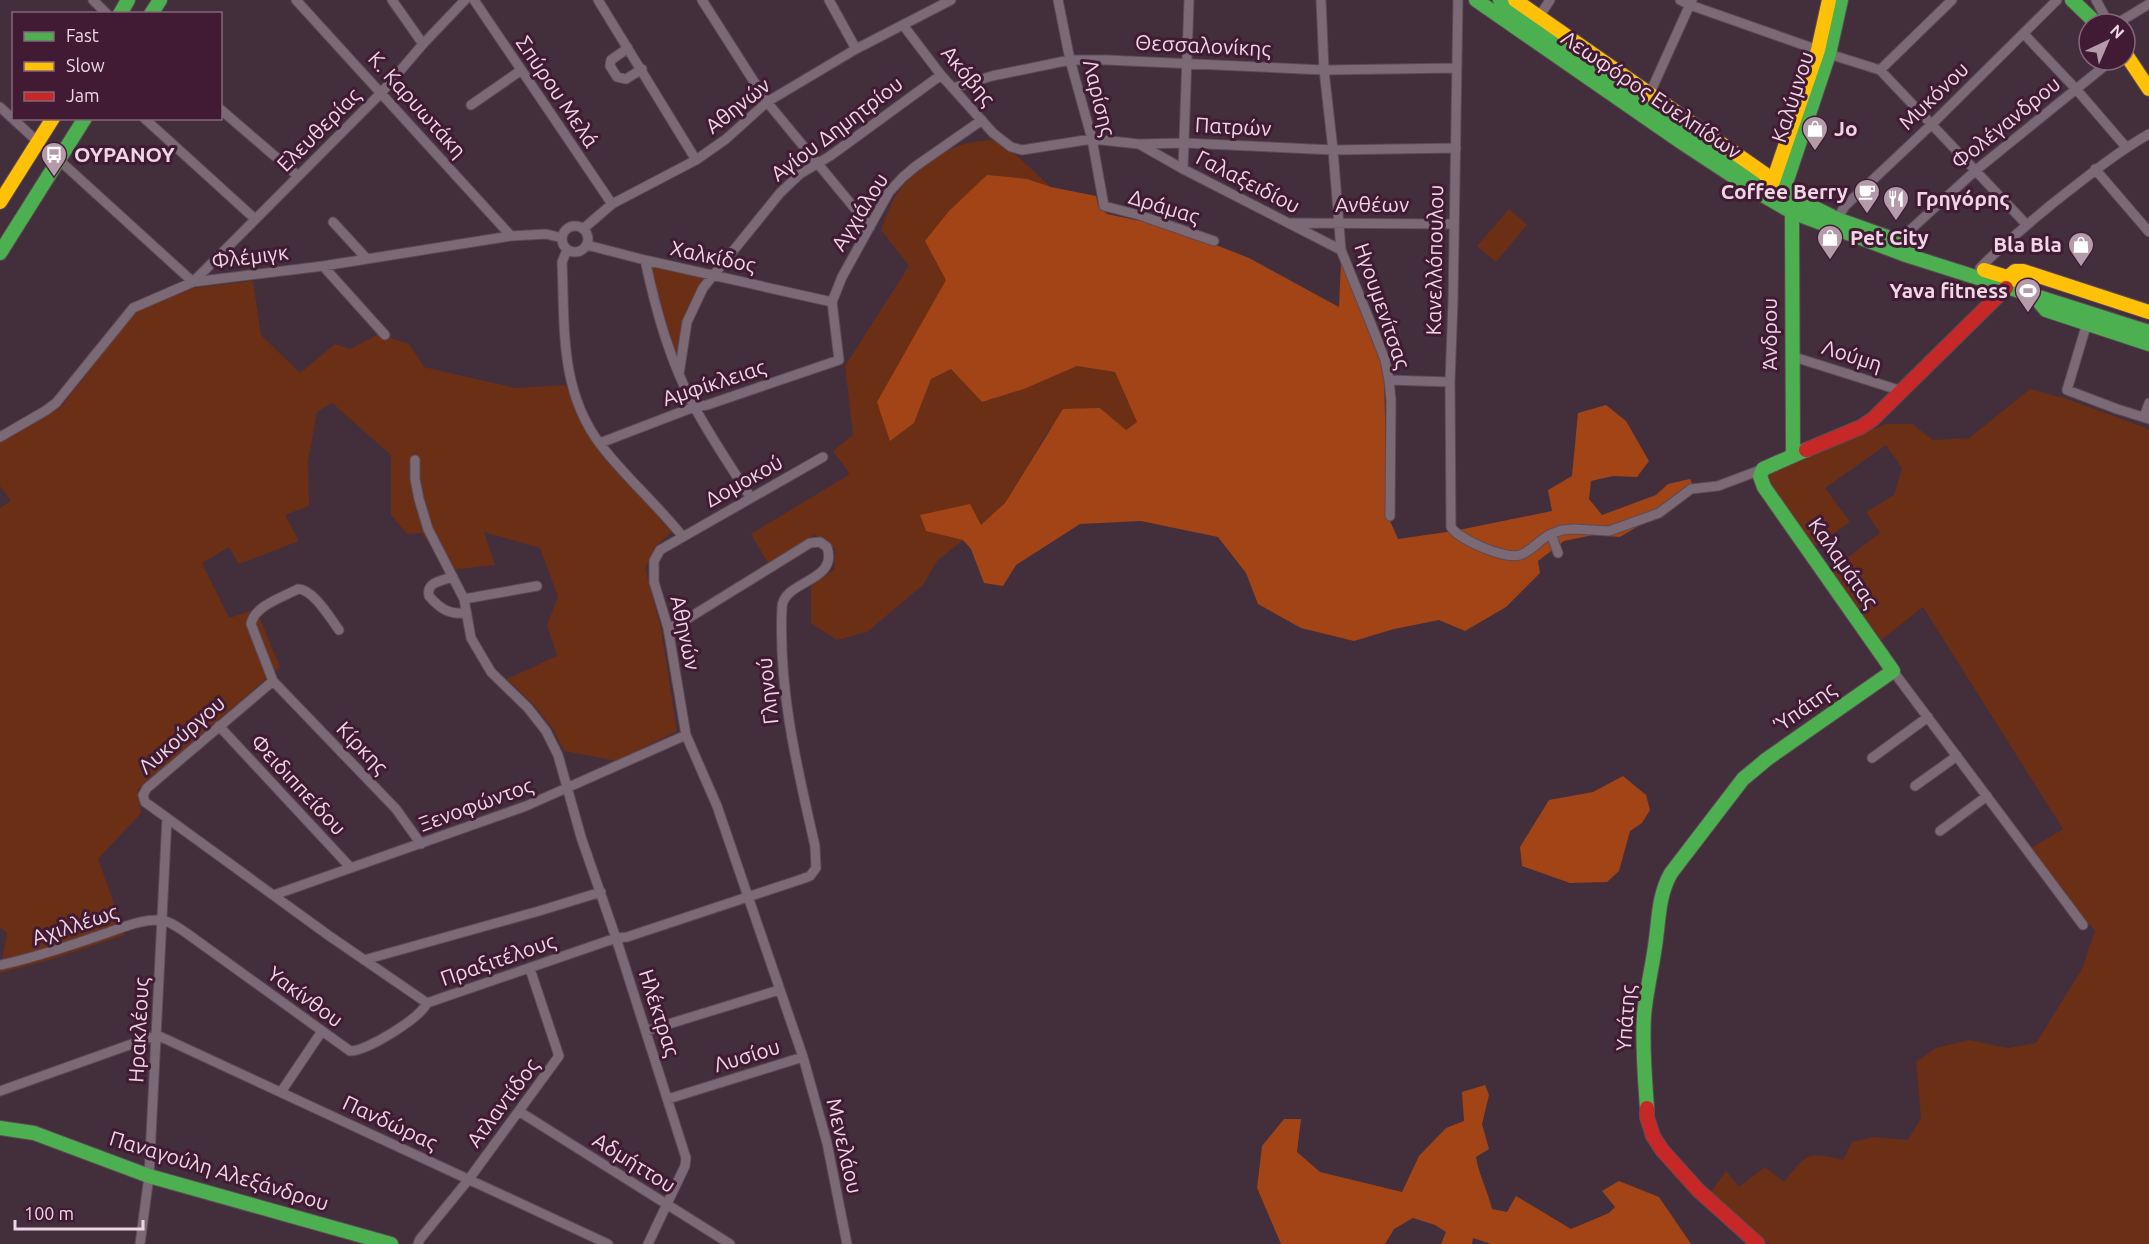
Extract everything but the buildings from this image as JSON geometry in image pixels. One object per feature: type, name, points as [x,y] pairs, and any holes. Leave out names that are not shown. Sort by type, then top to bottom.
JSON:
[{"type":"main road","name":"Λεωφόρος Ευελπίδων","points":[[1476,0],[1688,147],[1775,196],[1980,268],[2035,297],[2149,332]]},
{"type":"main road","name":"Λεωφόρος Ευελπίδων","points":[[1500,0],[1726,158],[1792,212],[1893,250],[2007,283],[2149,314]]},
{"type":"main road","points":[[1515,0],[1765,174],[1775,196]]},
{"type":"main road","name":"Καλύμνου","points":[[1824,52],[1829,0]]},
{"type":"main road","name":"Καλύμνου","points":[[1775,196],[1841,0]]},
{"type":"main road","points":[[2072,0],[2084,12]]},
{"type":"main road","points":[[2137,71],[2149,89]]},
{"type":"main road","points":[[0,202],[52,120]]},
{"type":"main road","points":[[0,253],[84,120]]},
{"type":"main road","name":"Άνδρου","points":[[1792,212],[1793,455]]},
{"type":"main road","points":[[1763,469],[1867,423],[1902,391],[2007,283]]},
{"type":"main road","points":[[2035,297],[2046,310],[2149,344]]},
{"type":"main road","name":"Καλαμάτας","points":[[1763,469],[1760,476],[1764,487],[1893,671]]},
{"type":"main road","name":"Ύπάτης","points":[[1743,779],[1767,759],[1893,671]]},
{"type":"main road","name":"Υπάτης","points":[[1743,779],[1664,885],[1644,1014],[1644,1082],[1647,1117],[1653,1136],[1662,1150],[1698,1190],[1758,1244]]},
{"type":"main road","name":"Παναγούλη Αλεξάνδρου","points":[[0,1128],[34,1133],[149,1176],[392,1244]]},
{"type":"street","points":[[93,0],[105,12]]},
{"type":"street","name":"Κ. Καρυωτάκη","points":[[296,0],[511,236]]},
{"type":"street","name":"Ελευθερίας","points":[[193,282],[382,92],[465,0]]},
{"type":"street","name":"Σπύρου Μελά","points":[[474,0],[612,204]]},
{"type":"street","points":[[598,0],[696,160]]},
{"type":"street","points":[[702,0],[767,102],[870,227]]},
{"type":"street","points":[[829,0],[856,49]]},
{"type":"street","name":"Αθηνών","points":[[583,229],[612,204],[696,160],[726,139],[767,102],[856,49],[903,25],[933,4],[951,0]]},
{"type":"street","name":"Λαρίσης","points":[[1058,0],[1070,60],[1092,139],[1104,206]]},
{"type":"street","points":[[1183,169],[1189,0]]},
{"type":"street","name":"Ηγουμενίτσας","points":[[1321,0],[1324,70],[1341,250],[1378,343],[1389,380],[1391,400],[1390,516]]},
{"type":"street","name":"Κανελλόπουλου","points":[[1458,0],[1449,521],[1452,529],[1463,539],[1511,556],[1520,555],[1551,534]]},
{"type":"street","points":[[1539,17],[1550,0]]},
{"type":"street","points":[[1680,0],[1880,70],[2027,225]]},
{"type":"street","points":[[1880,70],[1952,0]]},
{"type":"street","name":"Μυκόνου","points":[[1837,219],[1845,206],[1932,124],[2057,0]]},
{"type":"street","points":[[395,1],[423,44]]},
{"type":"street","points":[[1650,93],[1691,3]]},
{"type":"street","points":[[2136,12],[2149,4]]},
{"type":"street","name":"Ακόβης","points":[[903,25],[941,75],[982,120],[1011,147]]},
{"type":"street","points":[[2024,34],[2126,147]]},
{"type":"street","points":[[628,48],[611,60],[610,66],[617,77],[626,79],[642,69]]},
{"type":"street","name":"Θεσσαλονίκης","points":[[953,88],[992,76],[1070,60],[1324,70],[1456,68]]},
{"type":"street","points":[[471,105],[520,71]]},
{"type":"street","name":"Φολέγανδρου","points":[[1898,241],[1975,171],[2097,72]]},
{"type":"street","name":"Αγίου Δημητρίου","points":[[679,374],[687,322],[703,288],[780,193],[800,174],[830,156],[941,75]]},
{"type":"street","points":[[0,107],[12,118]]},
{"type":"street","points":[[222,111],[298,176]]},
{"type":"street","points":[[14,120],[38,142]]},
{"type":"street","points":[[146,120],[255,219]]},
{"type":"street","name":"Αγχιάλου","points":[[839,360],[832,302],[842,277],[889,192],[903,177],[982,120]]},
{"type":"street","points":[[1980,268],[2027,225],[2095,169],[2149,134]]},
{"type":"street","name":"Πατρών","points":[[1011,147],[1022,150],[1040,149],[1092,139],[1139,144],[1185,143],[1333,150],[1456,148]]},
{"type":"street","name":"Γαλαξειδίου","points":[[1139,144],[1341,250]]},
{"type":"street","points":[[59,160],[193,282]]},
{"type":"street","points":[[2095,169],[2147,226]]},
{"type":"street","name":"Δράμας","points":[[1104,206],[1140,215],[1214,241]]},
{"type":"street","points":[[333,222],[367,259]]},
{"type":"street","name":"Ανθέων","points":[[1290,223],[1454,224]]},
{"type":"street","points":[[570,227],[583,229],[588,236],[587,245],[576,253],[567,250],[562,238],[563,234],[570,227]]},
{"type":"street","name":"Φλέμιγκ","points":[[0,437],[56,403],[133,308],[193,282],[324,266],[511,236],[546,234],[562,238]]},
{"type":"street","name":"Χαλκίδος","points":[[587,245],[832,302]]},
{"type":"street","points":[[567,250],[562,262],[566,359],[572,388],[582,414],[600,443],[683,537]]},
{"type":"street","points":[[645,260],[653,300],[679,374],[694,407],[752,498]]},
{"type":"street","points":[[324,266],[385,335]]},
{"type":"street","points":[[2087,323],[2067,390],[2147,418],[2149,403]]},
{"type":"street","name":"Λούμη","points":[[1791,356],[1902,391]]},
{"type":"street","name":"Αμφίκλειας","points":[[600,443],[694,407],[729,398],[839,360]]},
{"type":"street","points":[[1389,380],[1450,382]]},
{"type":"street","name":"Δομοκού","points":[[683,537],[824,457]]},
{"type":"street","name":"Ηλέκτρας","points":[[416,459],[415,478],[418,499],[428,529],[464,600],[471,638],[491,672],[528,708],[546,731],[558,755],[566,789],[668,1099],[686,1162],[648,1244]]},
{"type":"street","points":[[1558,553],[1551,534],[1574,530],[1609,531],[1659,513],[1691,489],[1718,486],[1763,469]]},
{"type":"street","name":"Αθηνών","points":[[683,537],[660,550],[654,561],[654,582],[668,628],[686,735],[717,806],[803,1058]]},
{"type":"street","name":"Γληνού","points":[[668,628],[679,624],[810,543],[820,542],[827,547],[828,559],[820,574],[786,596],[783,603],[781,640],[785,704],[815,846],[816,868]]},
{"type":"street","points":[[453,577],[432,584],[429,588],[429,597],[448,613],[455,615],[466,613]]},
{"type":"street","points":[[464,600],[537,586]]},
{"type":"street","points":[[273,681],[251,624],[259,610],[298,588],[303,588],[311,594],[339,630]]},
{"type":"street","name":"Καλαμάτας","points":[[1893,671],[2083,925]]},
{"type":"street","name":"Λυκούργου","points":[[166,818],[145,802],[143,795],[147,788],[273,681]]},
{"type":"street","name":"Κίρκης","points":[[273,681],[396,809],[421,844]]},
{"type":"street","points":[[1872,758],[1928,717]]},
{"type":"street","name":"Φειδιππείδου","points":[[219,726],[351,868]]},
{"type":"street","name":"Ξενοφώντος","points":[[274,895],[421,844],[566,789],[686,735]]},
{"type":"street","points":[[1915,786],[1957,756]]},
{"type":"street","points":[[1940,831],[1987,796]]},
{"type":"street","name":"Πραξιτέλους","points":[[166,818],[427,1003],[616,938],[627,937],[802,879],[810,876],[816,868]]},
{"type":"street","name":"Ηρακλέους","points":[[140,1244],[149,1176],[166,818]]},
{"type":"street","points":[[364,960],[601,892]]},
{"type":"street","name":"Αχιλλέως","points":[[0,965],[33,958],[130,926],[162,920]]},
{"type":"street","name":"Υακίνθου","points":[[162,920],[170,922],[185,932],[350,1051],[357,1051],[419,1015],[427,1003]]},
{"type":"street","name":"Ατλαντίδος","points":[[418,1244],[520,1112],[559,1056],[559,1050],[530,969]]},
{"type":"street","points":[[646,1031],[779,990]]},
{"type":"street","points":[[281,1092],[322,1031]]},
{"type":"street","points":[[0,1091],[157,1035]]},
{"type":"street","name":"Πανδώρας","points":[[157,1035],[608,1244]]},
{"type":"street","name":"Λυσίου","points":[[668,1099],[803,1058]]},
{"type":"street","name":"Μενελάου","points":[[803,1058],[826,1143],[847,1244]]},
{"type":"street","name":"Αδμήττου","points":[[520,1112],[730,1244]]},
{"type":"shaded area","points":[[992,140],[1016,155],[1051,187],[1027,179],[946,280],[920,328],[914,423],[931,379],[951,369],[982,402],[1024,389],[1077,366],[1115,372],[1137,422],[1126,430],[1100,408],[1050,428],[1005,503],[981,526],[920,515],[926,531],[963,540],[937,561],[923,585],[867,632],[837,640],[811,623],[811,586],[834,570],[835,550],[827,540],[814,535],[769,565],[751,534],[850,474],[833,451],[853,435],[845,366],[909,266],[881,230],[888,211],[900,190],[928,163],[962,145]]},
{"type":"shaded area","points":[[987,175],[1027,179],[1051,187],[1096,196],[1098,205],[1107,214],[1173,228],[1249,258],[1339,307],[1341,262],[1384,371],[1387,514],[1398,539],[1454,531],[1552,511],[1548,490],[1572,476],[1578,413],[1606,405],[1626,421],[1649,461],[1637,477],[1613,476],[1591,481],[1589,499],[1602,515],[1656,495],[1668,484],[1690,479],[1693,486],[1685,498],[1620,537],[1593,535],[1564,541],[1538,561],[1540,573],[1506,607],[1465,631],[1439,620],[1394,629],[1354,641],[1301,628],[1258,604],[1246,573],[1218,537],[1141,521],[1080,524],[1016,565],[1003,586],[984,583],[971,549],[963,540],[926,531],[920,515],[970,504],[981,525],[1005,503],[1063,409],[1100,408],[1126,430],[1137,422],[1115,372],[1077,366],[1024,389],[982,402],[951,369],[931,379],[914,423],[890,441],[877,402],[946,280],[925,241],[949,211]]},
{"type":"shaded area","points":[[1509,209],[1527,225],[1496,262],[1477,246]]},
{"type":"shaded area","points":[[652,266],[703,278],[682,320],[677,357],[659,298]]},
{"type":"shaded area","points":[[253,281],[261,335],[300,373],[335,344],[350,349],[379,334],[409,344],[424,367],[515,388],[566,385],[582,423],[598,451],[672,532],[656,546],[645,568],[661,629],[677,731],[617,761],[564,751],[553,729],[534,705],[507,679],[557,656],[547,625],[558,597],[540,548],[484,532],[495,565],[449,570],[422,533],[407,534],[391,515],[391,455],[332,403],[317,412],[308,461],[309,506],[285,515],[299,541],[239,564],[229,547],[202,563],[229,618],[256,609],[280,667],[137,790],[141,813],[98,859],[125,935],[46,961],[0,973],[7,933],[0,927],[0,508],[11,501],[0,486],[0,441],[61,407],[137,310],[194,288]]},
{"type":"shaded area","points":[[2030,389],[2067,399],[2149,429],[2149,1244],[1769,1244],[1711,1192],[1726,1171],[1739,1187],[1765,1167],[1784,1182],[1797,1165],[1808,1157],[1822,1156],[1843,1160],[1852,1142],[1874,1137],[1908,1140],[1921,1118],[1916,1062],[1936,1048],[1969,1040],[2008,1048],[2036,1043],[2082,969],[2095,931],[2026,851],[2063,829],[1923,607],[1881,640],[1831,570],[1880,533],[1866,512],[1894,495],[1902,468],[1886,445],[1825,488],[1850,522],[1814,547],[1768,482],[1768,476],[1771,470],[1790,461],[1886,424],[1912,424],[1933,440],[1969,438]]},
{"type":"shaded area","points":[[1623,776],[1646,795],[1650,810],[1642,823],[1630,831],[1619,871],[1607,882],[1570,883],[1522,866],[1520,847],[1549,800],[1593,792]]},
{"type":"shaded area","points":[[1485,1085],[1489,1095],[1482,1124],[1489,1149],[1476,1157],[1492,1209],[1507,1212],[1516,1196],[1571,1229],[1609,1213],[1615,1207],[1602,1191],[1619,1181],[1659,1197],[1691,1244],[1491,1244],[1473,1238],[1472,1244],[1441,1244],[1446,1232],[1435,1225],[1413,1218],[1394,1229],[1385,1244],[1281,1244],[1257,1188],[1262,1146],[1284,1119],[1301,1119],[1297,1152],[1320,1172],[1402,1192],[1419,1156],[1446,1128],[1464,1121],[1462,1092]]},
{"type":"traffic: fast","points":[[121,12],[128,0]]},
{"type":"traffic: fast","points":[[152,12],[160,0]]},
{"type":"traffic: fast","points":[[1476,0],[1681,142],[1792,212],[1903,254],[2149,332]]},
{"type":"traffic: fast","points":[[1500,0],[1726,158],[1771,186],[1837,219],[1913,246]]},
{"type":"traffic: fast","points":[[1780,201],[1829,54],[1841,0]]},
{"type":"traffic: fast","points":[[2072,0],[2084,12]]},
{"type":"traffic: fast","points":[[0,253],[84,120]]},
{"type":"traffic: fast","points":[[1792,212],[1793,455]]},
{"type":"traffic: fast","points":[[2035,297],[2046,310],[2149,344]]},
{"type":"traffic: fast","points":[[1647,1108],[1644,1016],[1660,905],[1671,873],[1743,779],[1767,759],[1893,671],[1764,487],[1760,476],[1763,469],[1806,450]]},
{"type":"traffic: fast","points":[[0,1128],[34,1133],[149,1176],[391,1244]]},
{"type":"traffic: slow","points":[[1515,0],[1765,174],[1771,186]]},
{"type":"traffic: slow","points":[[1770,190],[1818,50],[1829,0]]},
{"type":"traffic: slow","points":[[2137,71],[2149,89]]},
{"type":"traffic: slow","points":[[0,202],[52,120]]},
{"type":"traffic: slow","points":[[1984,270],[2030,284]]},
{"type":"traffic: slow","points":[[2008,277],[2015,271],[2023,271],[2149,312]]},
{"type":"traffic: jam","points":[[1806,450],[1861,427],[1873,419],[2006,288]]},
{"type":"traffic: jam","points":[[1647,1108],[1647,1117],[1653,1136],[1662,1150],[1698,1190],[1758,1244]]},
{"type":"place","name":"Jo","points":[[1815,152]]},
{"type":"place","name":"ΟΥΡΑΝΟΥ","points":[[54,178]]},
{"type":"place","name":"Coffee Berry","points":[[1867,215]]},
{"type":"place","name":"Γρηγόρης","points":[[1896,222]]},
{"type":"place","name":"Pet City","points":[[1830,261]]},
{"type":"place","name":"Bla Bla","points":[[2081,268]]},
{"type":"place","name":"Yava fitness","points":[[2028,314]]}]
